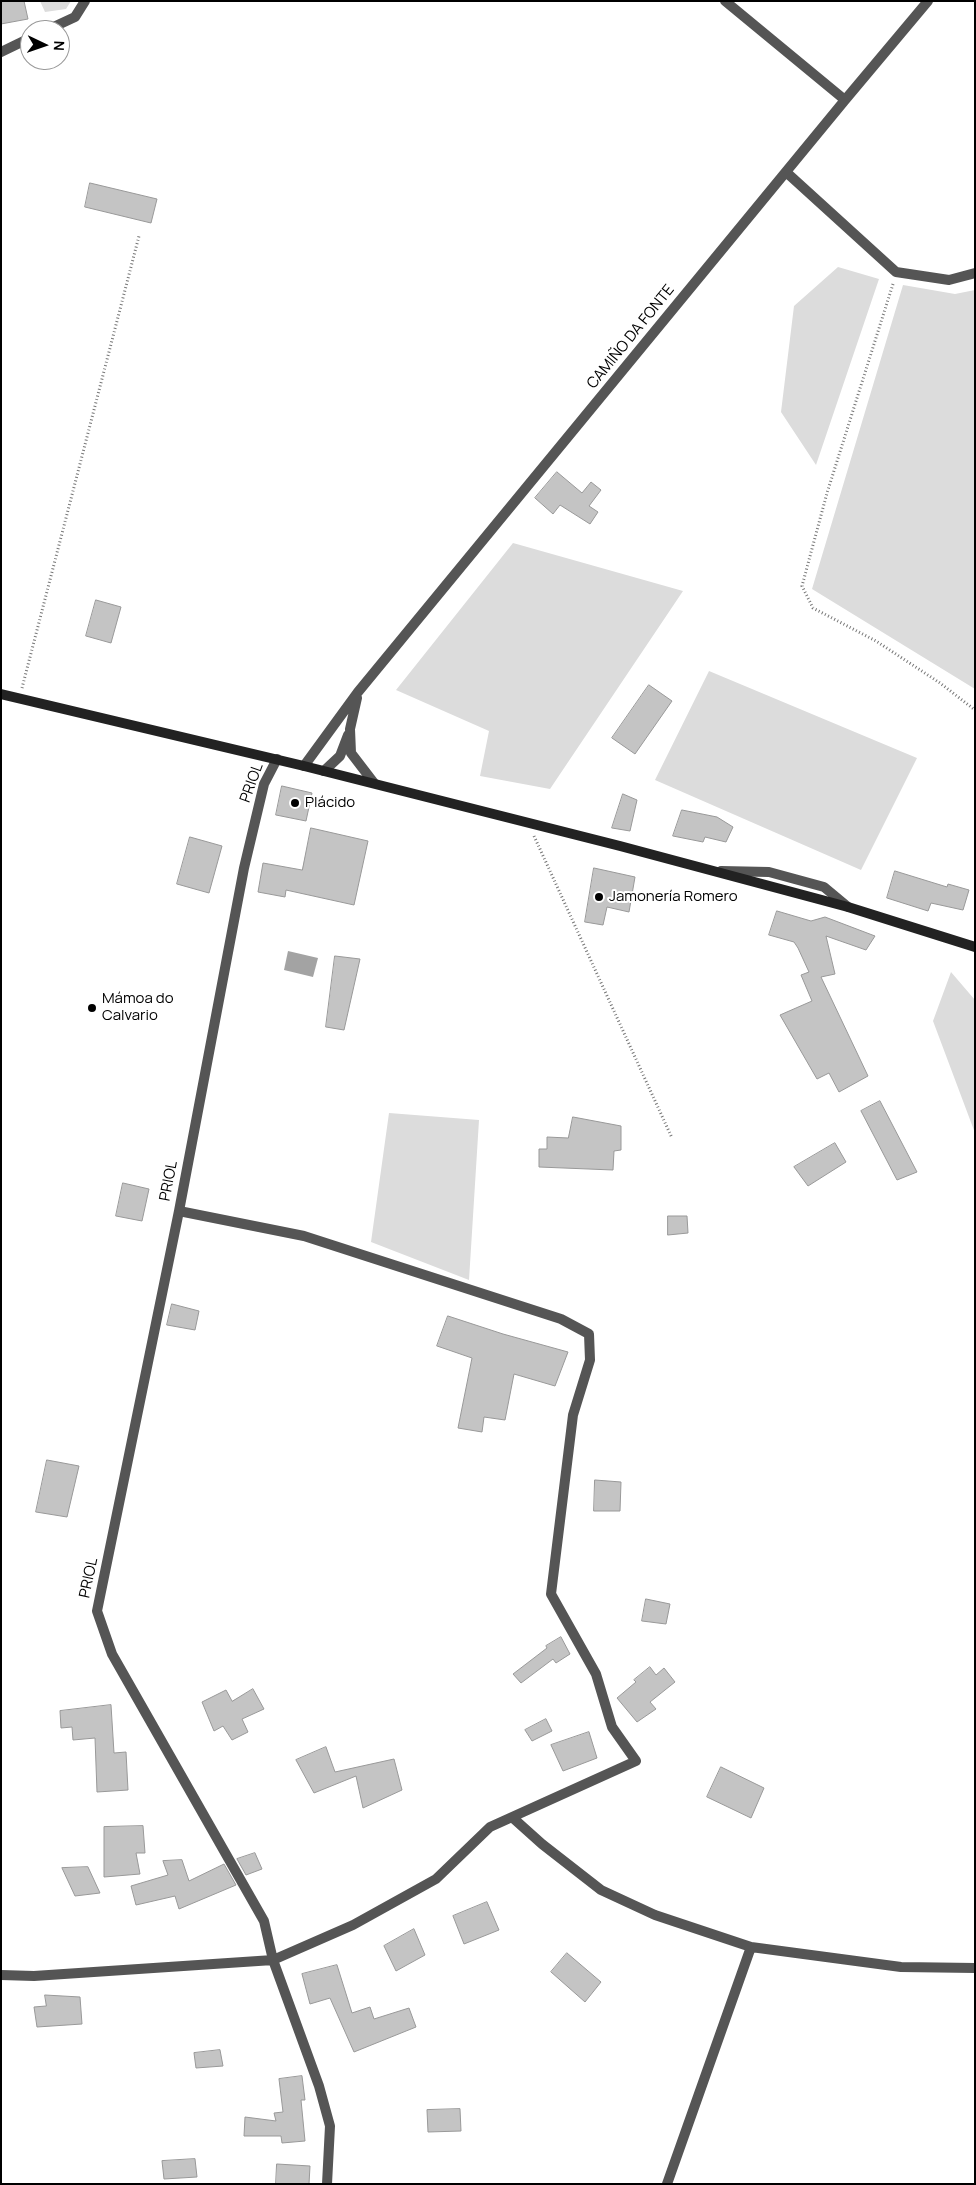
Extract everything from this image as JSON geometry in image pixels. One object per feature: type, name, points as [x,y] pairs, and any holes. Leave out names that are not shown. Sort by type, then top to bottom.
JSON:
[{"type":"main road","points":[[1,694],[277,759],[715,871],[848,907],[975,948]]},
{"type":"street","points":[[68,20],[74,17],[85,1]]},
{"type":"street","points":[[725,1],[845,100]]},
{"type":"street","name":"CAMIÑO DA FONTE","points":[[304,766],[358,692],[928,1]]},
{"type":"street","points":[[1,52],[20,43]]},
{"type":"street","points":[[786,172],[896,272],[949,280],[975,273]]},
{"type":"street","points":[[324,771],[340,756],[350,729],[358,692]]},
{"type":"street","points":[[350,729],[351,753],[374,784]]},
{"type":"street","name":"PRIOL","points":[[273,1960],[264,1921],[112,1654],[97,1611],[179,1211],[244,868],[264,784],[277,759]]},
{"type":"street","points":[[1,1975],[34,1976],[273,1960],[353,1925],[436,1879],[490,1827],[636,1761],[612,1727],[596,1674],[550,1594],[573,1415],[590,1360],[589,1334],[561,1319],[304,1236],[179,1211]]},
{"type":"street","points":[[513,1818],[542,1844],[601,1890],[655,1915],[751,1947],[901,1967],[975,1968]]},
{"type":"street","points":[[667,2184],[751,1947]]},
{"type":"street","points":[[273,1960],[318,2086],[330,2126],[327,2184]]},
{"type":"path","points":[[19,698],[139,236]]},
{"type":"path","points":[[896,272],[827,493],[802,586],[813,608],[876,640],[940,683],[975,710]]},
{"type":"path","points":[[527,822],[672,1138]]},
{"type":"shaded area","points":[[40,1],[71,1],[66,9],[45,12]]},
{"type":"shaded area","points":[[838,267],[879,279],[816,465],[781,412],[794,306]]},
{"type":"shaded area","points":[[903,285],[955,294],[975,290],[975,689],[812,589]]},
{"type":"shaded area","points":[[513,543],[683,591],[550,789],[480,776],[489,731],[396,690]]},
{"type":"shaded area","points":[[709,671],[917,758],[861,870],[655,780]]},
{"type":"shaded area","points":[[288,951],[318,958],[313,977],[284,970]]},
{"type":"shaded area","points":[[951,972],[975,1000],[975,1133],[933,1021]]},
{"type":"shaded area","points":[[389,1113],[479,1120],[469,1280],[371,1242]]},
{"type":"building","points":[[1,1],[24,1],[28,19],[1,24]]},
{"type":"building","points":[[90,183],[157,199],[151,223],[85,207]]},
{"type":"building","points":[[557,472],[582,493],[591,482],[601,490],[589,506],[598,512],[590,524],[560,505],[553,514],[535,498]]},
{"type":"building","points":[[96,600],[121,607],[111,643],[86,636]]},
{"type":"building","points":[[649,685],[672,701],[635,754],[612,738]]},
{"type":"building","points":[[282,786],[312,793],[306,821],[276,815]]},
{"type":"building","points":[[623,794],[637,800],[630,831],[612,828]]},
{"type":"building","points":[[682,810],[717,817],[733,827],[726,842],[705,837],[703,842],[673,836]]},
{"type":"building","points":[[311,828],[368,841],[354,905],[286,890],[285,897],[258,892],[263,863],[302,870]]},
{"type":"building","points":[[190,837],[222,846],[209,893],[177,884]]},
{"type":"building","points":[[594,868],[635,877],[629,912],[607,907],[603,925],[585,922]]},
{"type":"building","points":[[895,871],[947,887],[948,884],[969,890],[963,910],[931,903],[928,911],[887,898]]},
{"type":"building","points":[[777,911],[811,921],[825,917],[875,936],[866,950],[826,936],[835,974],[821,977],[868,1076],[839,1092],[829,1073],[817,1079],[780,1015],[812,1001],[801,975],[809,972],[798,948],[794,942],[769,935]]},
{"type":"building","points":[[335,956],[360,959],[344,1030],[326,1027]]},
{"type":"building","points":[[880,1101],[917,1172],[897,1180],[861,1111]]},
{"type":"building","points":[[573,1117],[621,1126],[621,1150],[614,1151],[613,1170],[539,1167],[539,1149],[547,1149],[547,1137],[568,1138]]},
{"type":"building","points":[[835,1143],[846,1162],[808,1186],[794,1167]]},
{"type":"building","points":[[123,1183],[149,1189],[142,1221],[116,1216]]},
{"type":"building","points":[[668,1216],[687,1216],[688,1233],[668,1235]]},
{"type":"building","points":[[172,1304],[199,1311],[195,1330],[167,1325]]},
{"type":"building","points":[[448,1316],[568,1352],[555,1386],[514,1374],[505,1420],[484,1417],[482,1432],[458,1428],[472,1358],[437,1346]]},
{"type":"building","points":[[47,1460],[79,1466],[67,1517],[36,1512]]},
{"type":"building","points":[[595,1480],[621,1482],[620,1511],[594,1511]]},
{"type":"building","points":[[646,1599],[670,1604],[666,1624],[642,1621]]},
{"type":"building","points":[[561,1637],[570,1654],[556,1663],[553,1659],[521,1683],[513,1674],[547,1648],[546,1646]]},
{"type":"building","points":[[650,1667],[656,1675],[664,1668],[675,1682],[650,1702],[656,1709],[637,1722],[617,1698]]},
{"type":"building","points":[[253,1689],[264,1709],[242,1719],[248,1732],[232,1740],[223,1726],[214,1731],[202,1702],[226,1690],[232,1701]]},
{"type":"building","points":[[111,1705],[114,1753],[126,1752],[128,1790],[97,1792],[95,1738],[73,1740],[72,1727],[61,1728],[60,1711]]},
{"type":"building","points":[[546,1719],[552,1731],[532,1741],[525,1730]]},
{"type":"building","points":[[589,1732],[597,1758],[563,1771],[551,1745]]},
{"type":"building","points":[[326,1747],[335,1772],[394,1759],[402,1790],[363,1808],[356,1776],[314,1793],[296,1760]]},
{"type":"building","points":[[721,1767],[764,1788],[751,1818],[707,1797]]},
{"type":"building","points":[[143,1826],[145,1853],[136,1853],[140,1874],[104,1877],[104,1827]]},
{"type":"building","points":[[255,1853],[262,1869],[246,1875],[237,1859]]},
{"type":"building","points":[[182,1860],[189,1881],[224,1864],[236,1885],[179,1909],[175,1896],[136,1905],[131,1886],[168,1875],[163,1861]]},
{"type":"building","points":[[88,1867],[100,1893],[75,1896],[62,1868]]},
{"type":"building","points":[[487,1902],[499,1930],[464,1944],[453,1916]]},
{"type":"building","points":[[414,1929],[425,1955],[396,1971],[384,1946]]},
{"type":"building","points":[[567,1953],[601,1982],[585,2002],[551,1972]]},
{"type":"building","points":[[337,1965],[352,2013],[370,2007],[374,2019],[409,2008],[416,2027],[354,2052],[330,1998],[310,2004],[302,1974]]},
{"type":"building","points":[[45,1995],[80,1997],[82,2024],[37,2027],[34,2007],[46,2006]]},
{"type":"building","points":[[220,2050],[223,2066],[196,2068],[194,2053]]},
{"type":"building","points":[[302,2076],[305,2100],[301,2100],[305,2141],[282,2143],[281,2136],[244,2136],[245,2117],[276,2121],[274,2113],[283,2112],[279,2079]]},
{"type":"building","points":[[460,2109],[461,2131],[428,2132],[427,2110]]},
{"type":"building","points":[[195,2159],[197,2177],[164,2179],[162,2161]]},
{"type":"building","points":[[277,2164],[310,2166],[309,2184],[276,2184]]},
{"type":"place","name":"Plácido","points":[[295,803]]},
{"type":"place","name":"Jamonería Romero","points":[[599,897]]},
{"type":"place","name":"Mámoa do Calvario","points":[[92,1008]]}]
